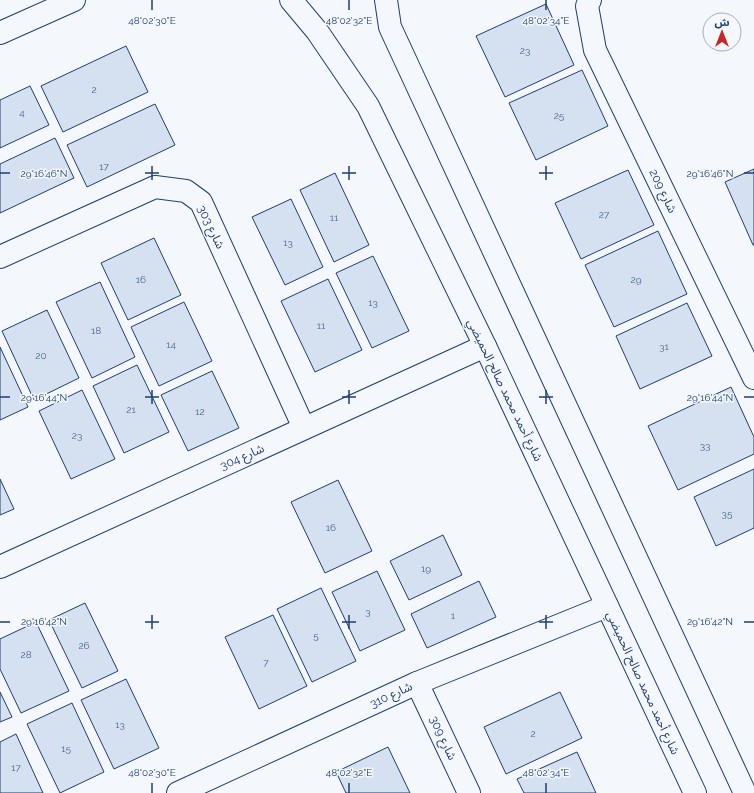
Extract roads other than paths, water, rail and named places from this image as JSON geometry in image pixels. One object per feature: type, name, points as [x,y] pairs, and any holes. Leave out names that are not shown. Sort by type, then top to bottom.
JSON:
[{"type":"street","points":[[0,33],[74,0]]},
{"type":"street","name":"شارع أحمد محمد صالح الحميضي","points":[[291,0],[317,31],[368,106],[485,346],[695,793]]},
{"type":"street","points":[[386,0],[390,27],[745,793]]},
{"type":"street","name":"شارع 209","points":[[590,0],[587,6],[595,50],[752,368]]},
{"type":"street","name":"شارع 303","points":[[0,257],[155,186],[186,191],[201,202],[304,428]]},
{"type":"street","name":"شارع 304","points":[[0,567],[485,346]]},
{"type":"street","name":"شارع 310","points":[[178,793],[417,683],[607,606]]},
{"type":"street","name":"شارع 309","points":[[417,683],[469,793]]}]
